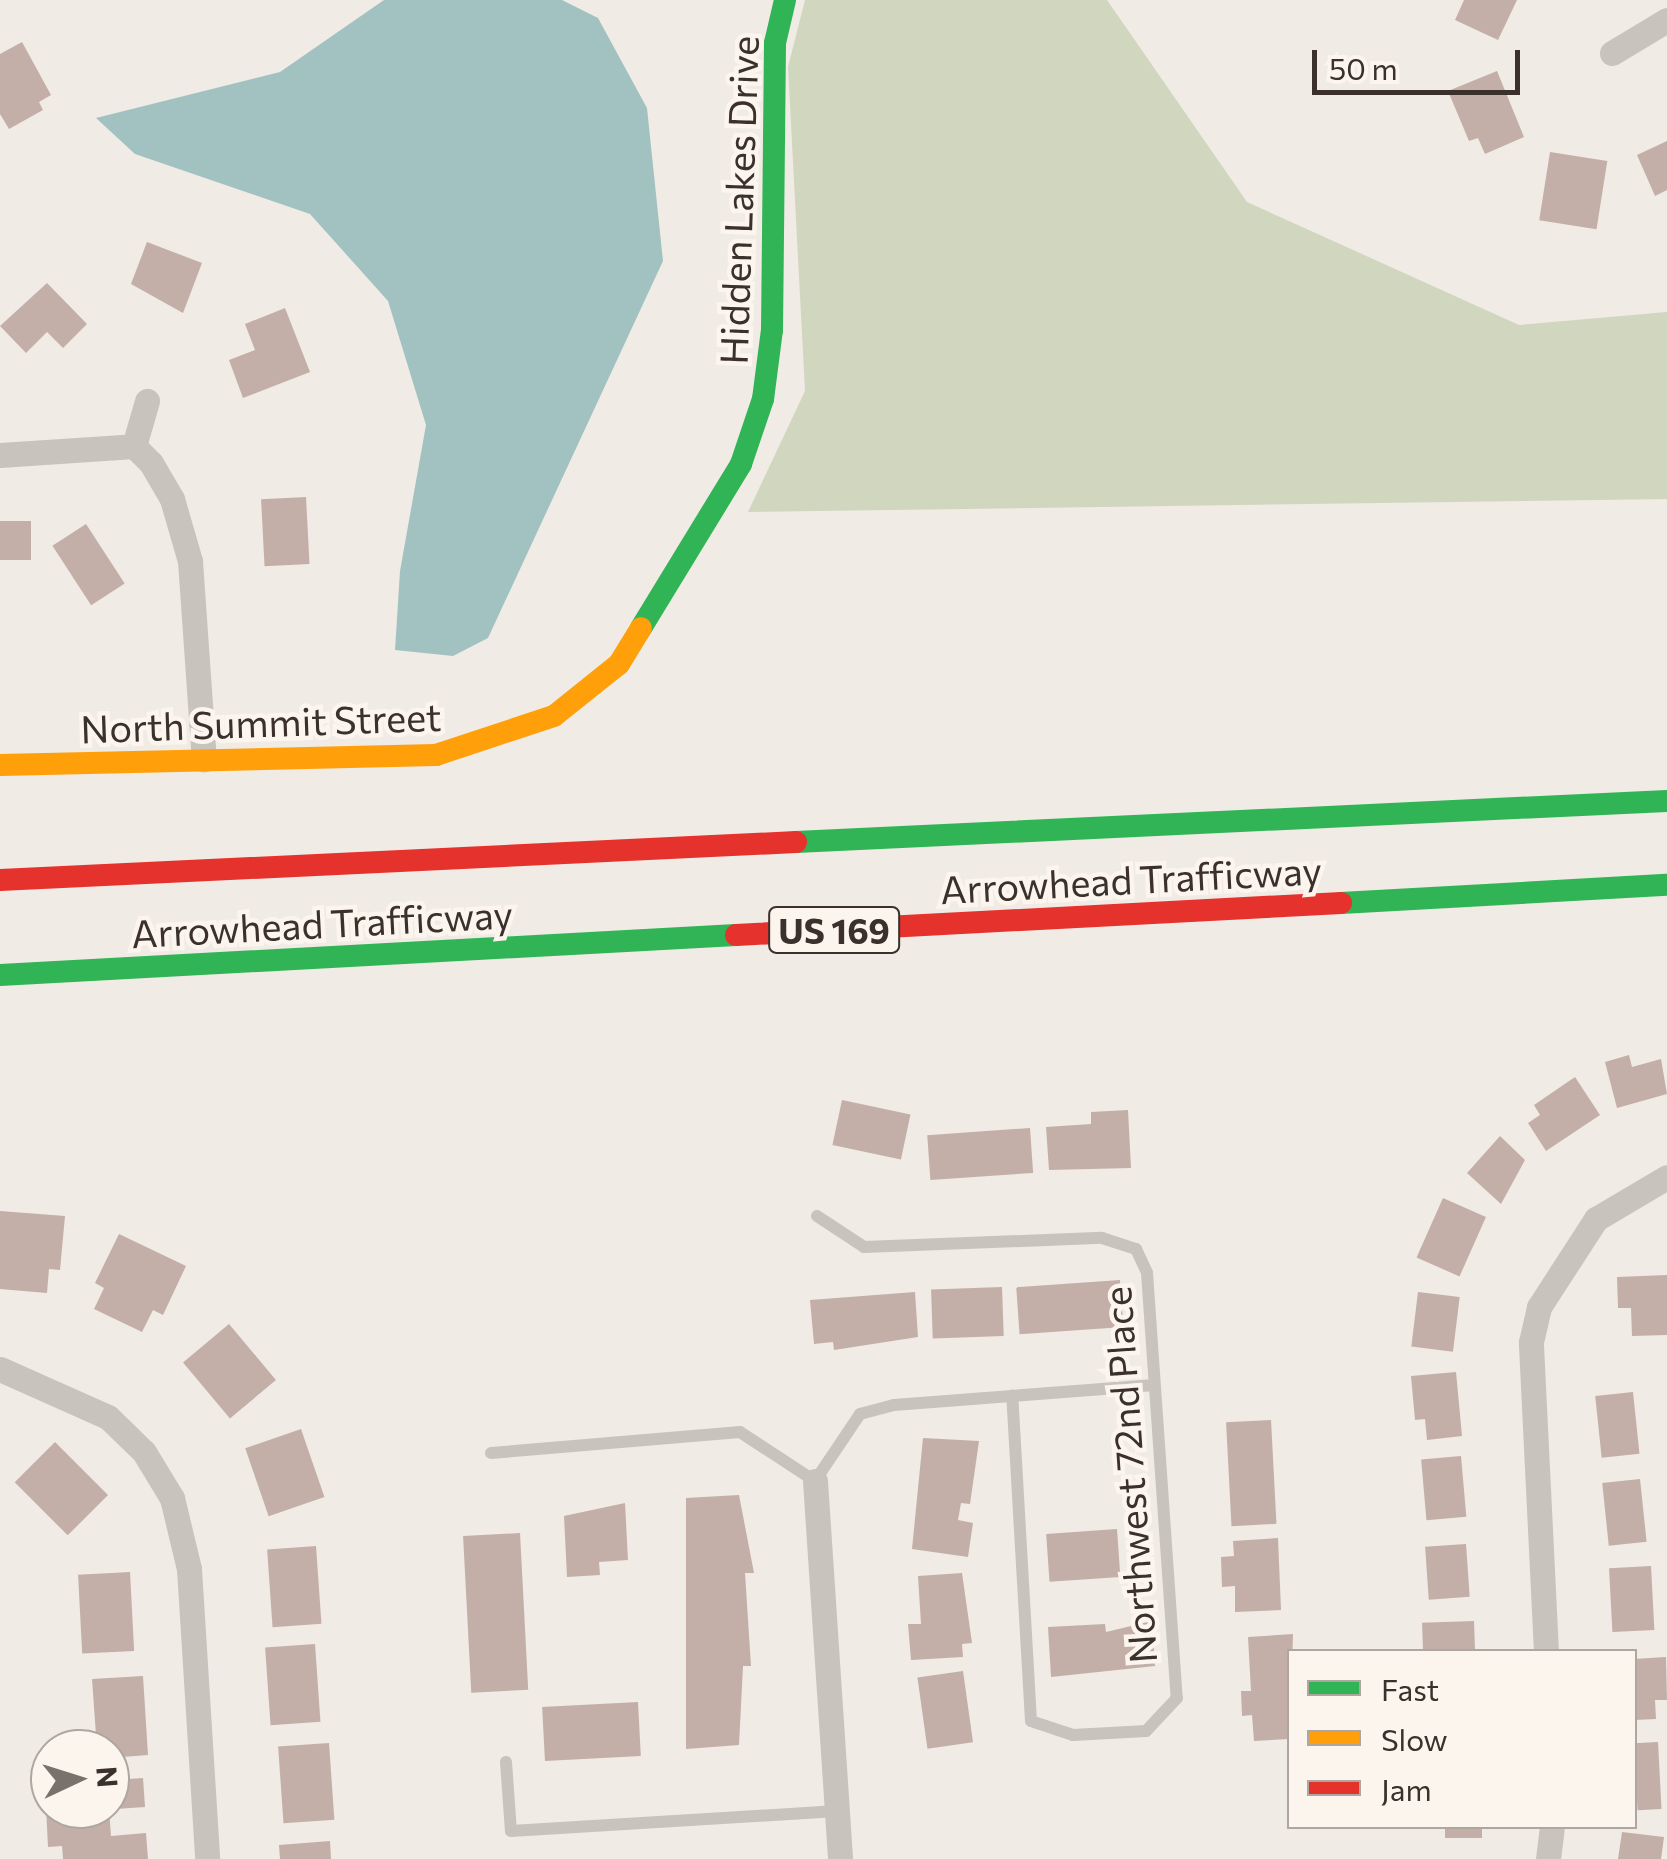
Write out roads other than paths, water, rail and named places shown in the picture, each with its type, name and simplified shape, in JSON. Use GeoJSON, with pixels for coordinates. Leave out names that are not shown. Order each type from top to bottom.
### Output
{"type":"FeatureCollection","features":[{"type":"Feature","properties":{"kind":"main road","name":"Hidden Lakes Drive"},"geometry":{"type":"LineString","coordinates":[[521,732],[588,692],[632,649],[754,432],[772,330],[774,43],[785,0]]}},
{"type":"Feature","properties":{"kind":"main road","name":"North Summit Street"},"geometry":{"type":"LineString","coordinates":[[0,765],[436,754],[521,732]]}},
{"type":"Feature","properties":{"kind":"main road","name":"Arrowhead Trafficway"},"geometry":{"type":"LineString","coordinates":[[0,880],[1667,801]]}},
{"type":"Feature","properties":{"kind":"main road","name":"Arrowhead Trafficway"},"geometry":{"type":"LineString","coordinates":[[0,975],[1667,885]]}},
{"type":"Feature","properties":{"kind":"street"},"geometry":{"type":"LineString","coordinates":[[1612,53],[1667,20]]}},
{"type":"Feature","properties":{"kind":"street"},"geometry":{"type":"LineString","coordinates":[[134,446],[147,401]]}},
{"type":"Feature","properties":{"kind":"street"},"geometry":{"type":"LineString","coordinates":[[0,455],[134,446]]}},
{"type":"Feature","properties":{"kind":"street"},"geometry":{"type":"LineString","coordinates":[[134,446],[172,498],[190,561],[204,760]]}},
{"type":"Feature","properties":{"kind":"street"},"geometry":{"type":"LineString","coordinates":[[1546,1649],[1532,1342],[1553,1275],[1576,1240],[1624,1198],[1667,1177]]}},
{"type":"Feature","properties":{"kind":"street"},"geometry":{"type":"LineString","coordinates":[[0,1369],[108,1416],[144,1452],[172,1498],[189,1570],[208,1859]]}},
{"type":"Feature","properties":{"kind":"street"},"geometry":{"type":"LineString","coordinates":[[815,1480],[840,1859]]}},
{"type":"Feature","properties":{"kind":"street"},"geometry":{"type":"LineString","coordinates":[[1548,1859],[1552,1829]]}},
{"type":"Feature","properties":{"kind":"lane","name":"Northwest 72nd Place"},"geometry":{"type":"LineString","coordinates":[[818,1216],[864,1247],[1102,1238],[1136,1250],[1147,1274],[1151,1385],[1176,1698],[1146,1730],[1073,1735],[1031,1722],[1012,1396]]}},
{"type":"Feature","properties":{"kind":"lane"},"geometry":{"type":"LineString","coordinates":[[491,1453],[740,1432],[815,1480],[860,1414],[1151,1385]]}},
{"type":"Feature","properties":{"kind":"lane"},"geometry":{"type":"LineString","coordinates":[[506,1762],[511,1831],[837,1811]]}},
{"type":"Feature","properties":{"kind":"water"},"geometry":{"type":"Polygon","coordinates":[[[384,0],[562,0],[598,18],[647,108],[663,261],[488,638],[453,656],[395,650],[400,571],[426,425],[388,301],[310,214],[135,154],[96,118],[280,72],[384,0]]]}}]}
